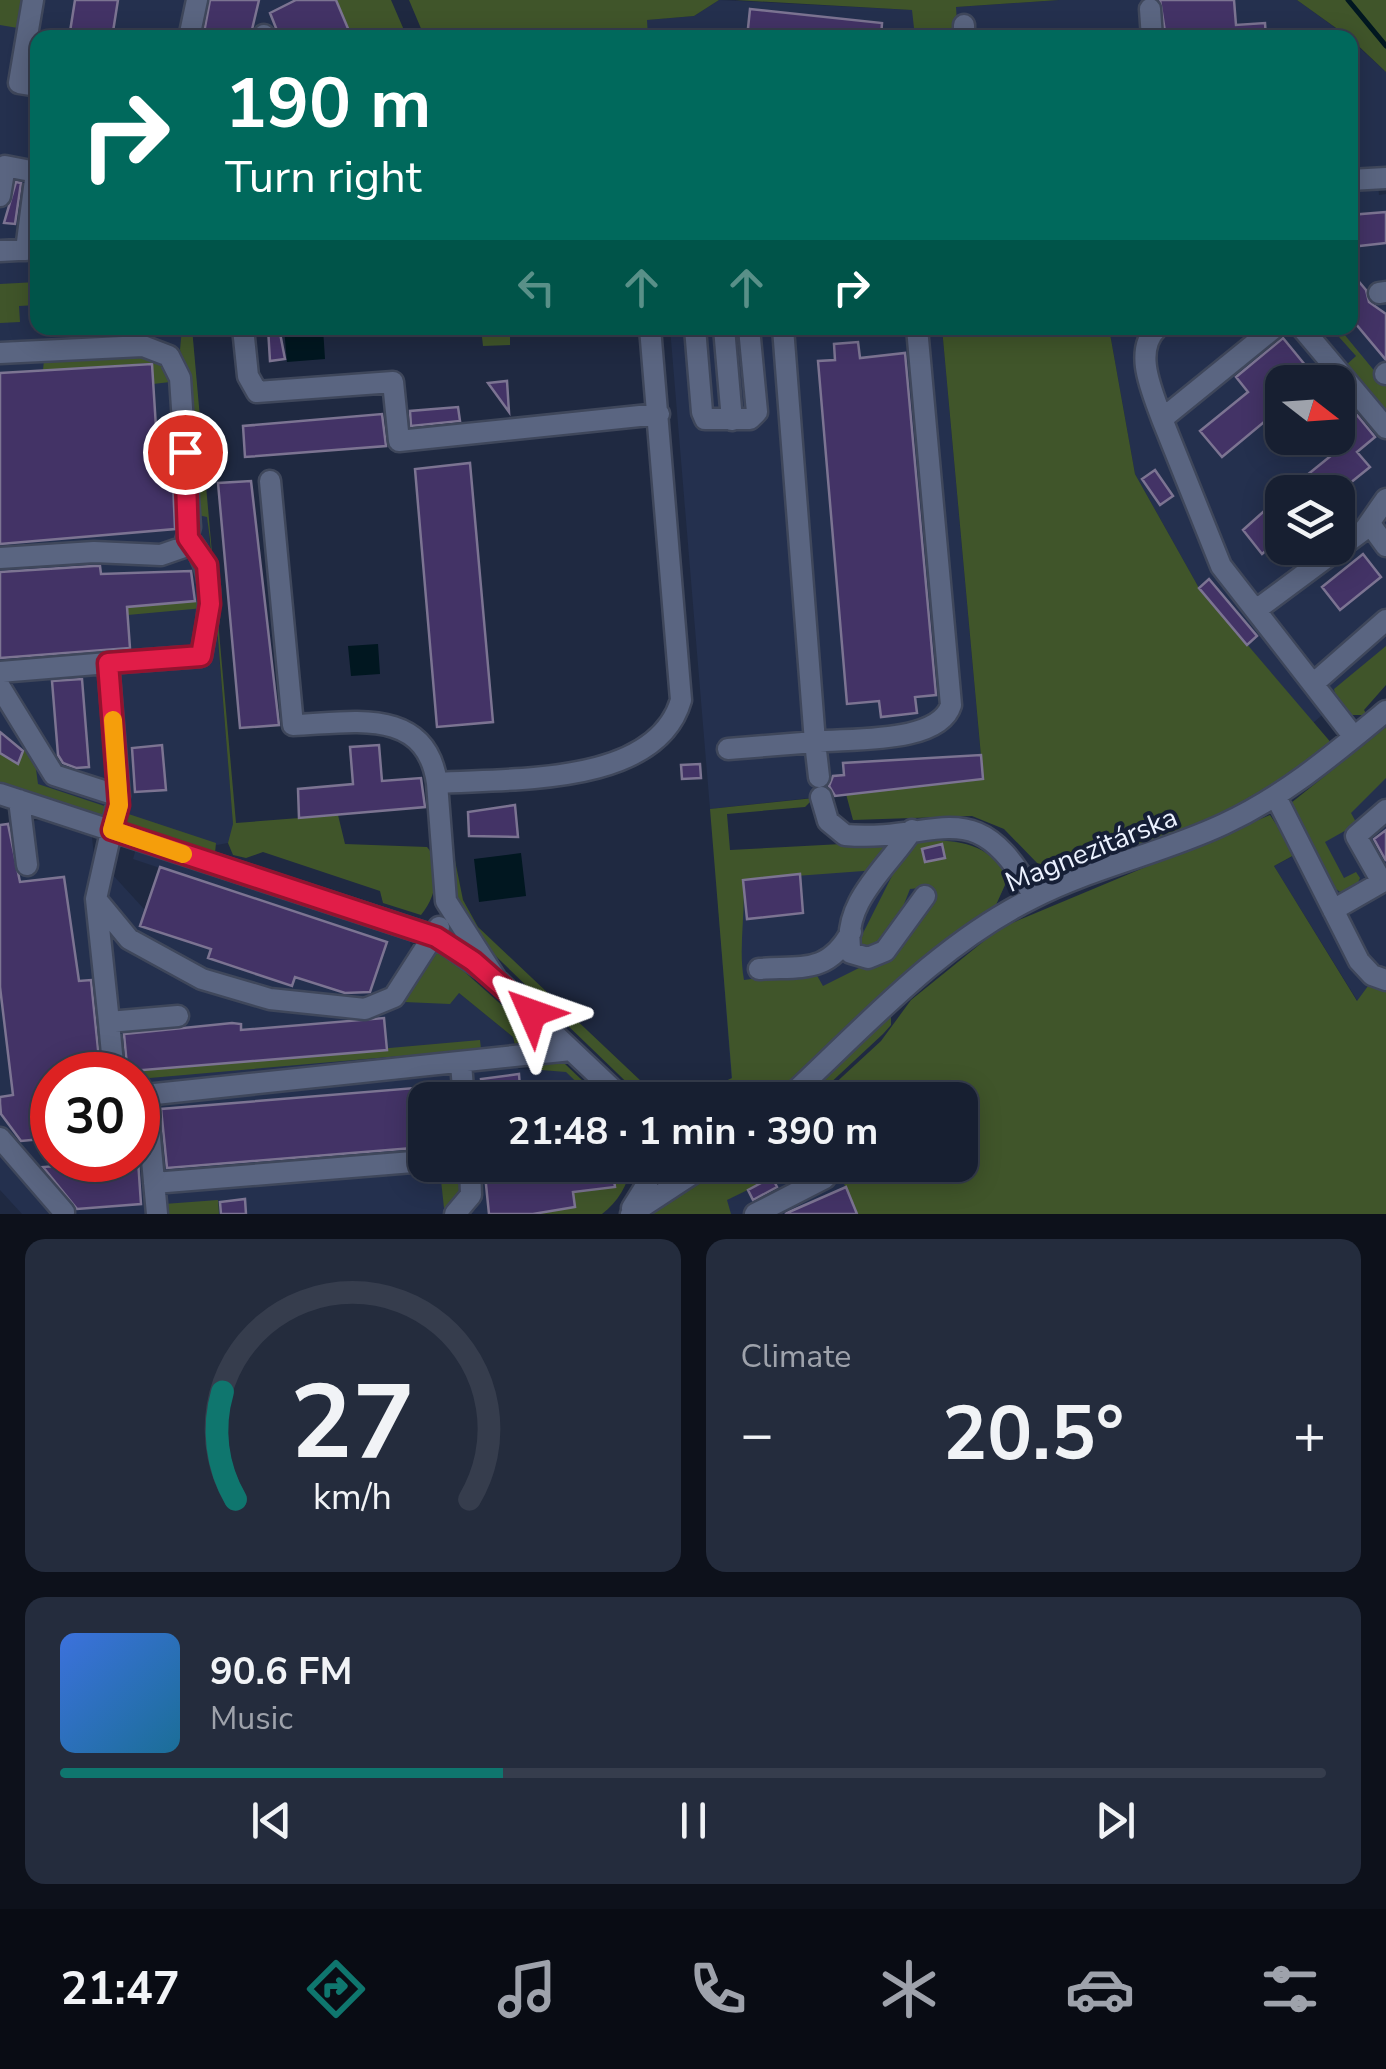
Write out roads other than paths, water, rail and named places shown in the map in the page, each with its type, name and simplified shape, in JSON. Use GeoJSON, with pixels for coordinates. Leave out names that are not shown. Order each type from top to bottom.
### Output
{"type":"FeatureCollection","features":[{"type":"Feature","properties":{"kind":"street"},"geometry":{"type":"LineString","coordinates":[[30,85],[20,83],[33,0]]}},
{"type":"Feature","properties":{"kind":"street"},"geometry":{"type":"LineString","coordinates":[[190,30],[196,0]]}},
{"type":"Feature","properties":{"kind":"street"},"geometry":{"type":"LineString","coordinates":[[1150,8],[1151,30]]}},
{"type":"Feature","properties":{"kind":"street"},"geometry":{"type":"LineString","coordinates":[[0,196],[5,166],[30,169]]}},
{"type":"Feature","properties":{"kind":"street"},"geometry":{"type":"LineString","coordinates":[[1358,180],[1386,178]]}},
{"type":"Feature","properties":{"kind":"street"},"geometry":{"type":"LineString","coordinates":[[0,251],[30,249]]}},
{"type":"Feature","properties":{"kind":"street"},"geometry":{"type":"LineString","coordinates":[[244,335],[248,376],[257,392],[393,382],[400,442],[658,414]]}},
{"type":"Feature","properties":{"kind":"street"},"geometry":{"type":"LineString","coordinates":[[436,784],[620,762],[658,740],[677,712],[681,683],[651,335]]}},
{"type":"Feature","properties":{"kind":"street"},"geometry":{"type":"LineString","coordinates":[[696,335],[705,419],[732,420],[755,417],[758,412],[750,335]]}},
{"type":"Feature","properties":{"kind":"street"},"geometry":{"type":"LineString","coordinates":[[725,335],[732,420]]}},
{"type":"Feature","properties":{"kind":"street"},"geometry":{"type":"LineString","coordinates":[[784,335],[815,742],[829,823],[846,836],[956,828],[989,837],[1014,860],[1034,897]]}},
{"type":"Feature","properties":{"kind":"street"},"geometry":{"type":"LineString","coordinates":[[728,749],[927,732],[948,716],[951,705],[919,335]]}},
{"type":"Feature","properties":{"kind":"street"},"geometry":{"type":"LineString","coordinates":[[1154,335],[1146,347],[1146,366],[1162,419],[1222,566],[1354,738]]}},
{"type":"Feature","properties":{"kind":"street"},"geometry":{"type":"LineString","coordinates":[[1162,419],[1265,335]]}},
{"type":"Feature","properties":{"kind":"street"},"geometry":{"type":"LineString","coordinates":[[1308,335],[1386,428]]}},
{"type":"Feature","properties":{"kind":"street"},"geometry":{"type":"LineString","coordinates":[[0,354],[143,346],[169,356],[180,378],[188,538],[184,547],[161,554],[94,552],[0,558]]}},
{"type":"Feature","properties":{"kind":"street"},"geometry":{"type":"LineString","coordinates":[[96,899],[128,939],[202,979],[270,999],[365,1009],[394,1001],[436,937],[446,902],[434,762],[420,742],[380,722],[293,725],[270,481]]}},
{"type":"Feature","properties":{"kind":"street"},"geometry":{"type":"LineString","coordinates":[[1256,610],[1370,524],[1386,499]]}},
{"type":"Feature","properties":{"kind":"street"},"geometry":{"type":"LineString","coordinates":[[1370,524],[1386,546]]}},
{"type":"Feature","properties":{"kind":"street"},"geometry":{"type":"LineString","coordinates":[[0,672],[201,656],[210,604],[207,565],[188,538]]}},
{"type":"Feature","properties":{"kind":"street"},"geometry":{"type":"LineString","coordinates":[[1312,684],[1386,620]]}},
{"type":"Feature","properties":{"kind":"street"},"geometry":{"type":"LineString","coordinates":[[108,663],[119,796],[96,899],[111,1052]]}},
{"type":"Feature","properties":{"kind":"street"},"geometry":{"type":"LineString","coordinates":[[0,687],[54,775],[119,796]]}},
{"type":"Feature","properties":{"kind":"street","name":"Magnezitárska"},"geometry":{"type":"LineString","coordinates":[[806,1082],[928,969],[1034,897],[1177,844],[1276,797],[1386,711]]}},
{"type":"Feature","properties":{"kind":"street"},"geometry":{"type":"LineString","coordinates":[[10,797],[436,937],[496,979],[605,1082]]}},
{"type":"Feature","properties":{"kind":"street"},"geometry":{"type":"LineString","coordinates":[[10,797],[27,866]]}},
{"type":"Feature","properties":{"kind":"street"},"geometry":{"type":"LineString","coordinates":[[1276,797],[1365,969],[1386,980]]}},
{"type":"Feature","properties":{"kind":"street"},"geometry":{"type":"LineString","coordinates":[[1333,910],[1382,882],[1356,836],[1386,810]]}},
{"type":"Feature","properties":{"kind":"street"},"geometry":{"type":"LineString","coordinates":[[760,969],[824,964],[842,948],[852,930],[862,894],[912,830]]}},
{"type":"Feature","properties":{"kind":"street"},"geometry":{"type":"LineString","coordinates":[[852,930],[852,953],[858,958],[886,951],[926,896]]}},
{"type":"Feature","properties":{"kind":"street"},"geometry":{"type":"LineString","coordinates":[[446,902],[496,979]]}},
{"type":"Feature","properties":{"kind":"street"},"geometry":{"type":"LineString","coordinates":[[108,1022],[178,1016]]}},
{"type":"Feature","properties":{"kind":"street"},"geometry":{"type":"LineString","coordinates":[[157,1214],[147,1106],[156,1094],[571,1050]]}},
{"type":"Feature","properties":{"kind":"street"},"geometry":{"type":"LineString","coordinates":[[461,1064],[462,1082]]}},
{"type":"Feature","properties":{"kind":"street"},"geometry":{"type":"LineString","coordinates":[[0,1138],[64,1212]]}},
{"type":"Feature","properties":{"kind":"street"},"geometry":{"type":"LineString","coordinates":[[154,1183],[408,1163]]}},
{"type":"Feature","properties":{"kind":"street"},"geometry":{"type":"LineString","coordinates":[[455,1214],[471,1194],[471,1182]]}},
{"type":"Feature","properties":{"kind":"street"},"geometry":{"type":"LineString","coordinates":[[629,1214],[647,1182]]}},
{"type":"Feature","properties":{"kind":"street"},"geometry":{"type":"LineString","coordinates":[[629,1214],[679,1182]]}},
{"type":"Feature","properties":{"kind":"street"},"geometry":{"type":"LineString","coordinates":[[755,1214],[817,1182]]}},
{"type":"Feature","properties":{"kind":"waterway"},"geometry":{"type":"LineString","coordinates":[[1348,0],[1386,46]]}}]}
